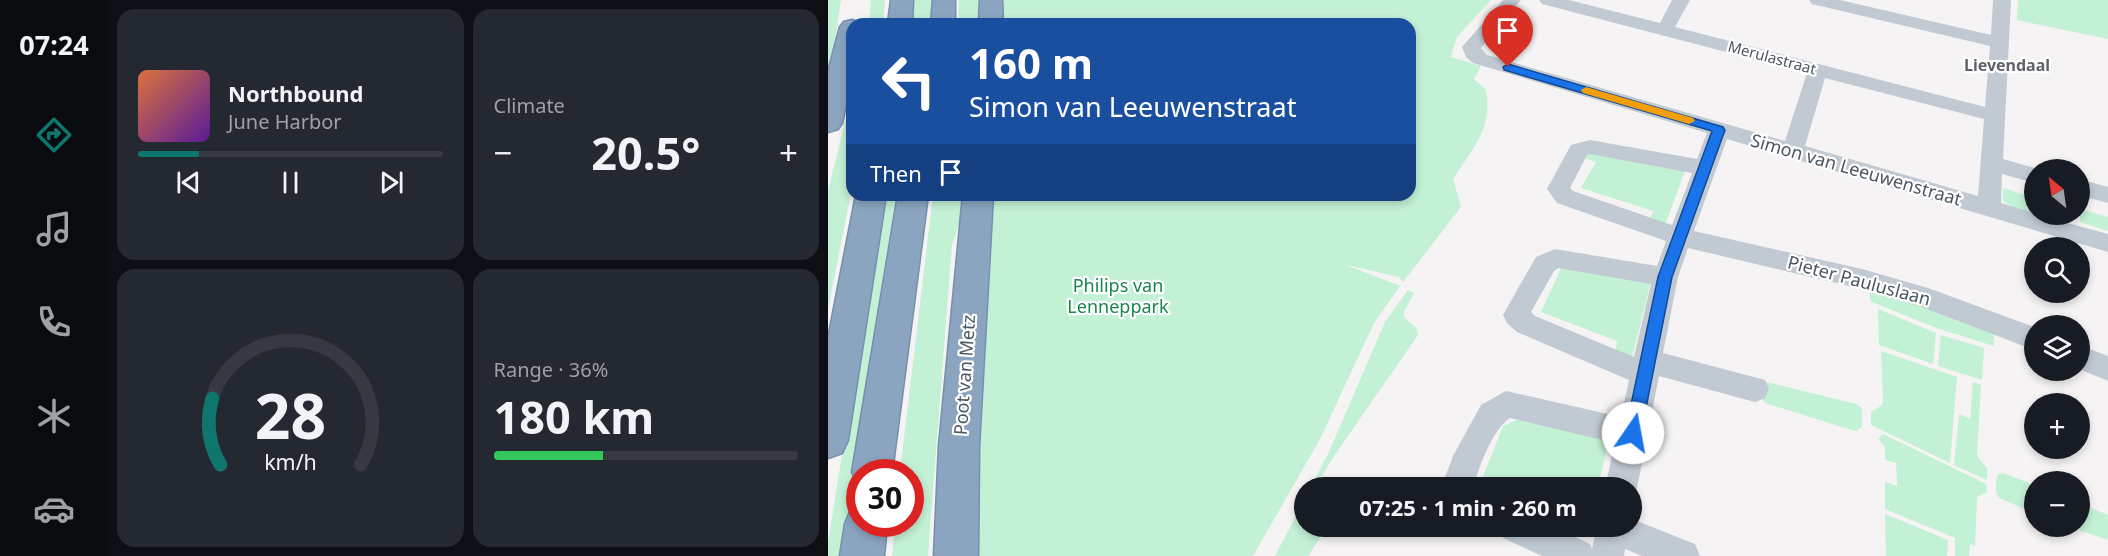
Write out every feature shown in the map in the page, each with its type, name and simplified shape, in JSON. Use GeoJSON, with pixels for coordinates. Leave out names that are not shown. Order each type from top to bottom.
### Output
{"type":"FeatureCollection","features":[{"type":"Feature","properties":{"kind":"highway"},"geometry":{"type":"LineString","coordinates":[[900,18],[902,0]]}},
{"type":"Feature","properties":{"kind":"highway"},"geometry":{"type":"LineString","coordinates":[[943,18],[944,0]]}},
{"type":"Feature","properties":{"kind":"highway"},"geometry":{"type":"LineString","coordinates":[[991,0],[991,18]]}},
{"type":"Feature","properties":{"kind":"highway"},"geometry":{"type":"LineString","coordinates":[[828,123],[846,52]]}},
{"type":"Feature","properties":{"kind":"highway"},"geometry":{"type":"LineString","coordinates":[[828,440],[870,201]]}},
{"type":"Feature","properties":{"kind":"highway"},"geometry":{"type":"LineString","coordinates":[[874,459],[912,201]]}},
{"type":"Feature","properties":{"kind":"highway","name":"Poot van Metz"},"geometry":{"type":"LineString","coordinates":[[956,556],[959,446],[978,201]]}},
{"type":"Feature","properties":{"kind":"highway"},"geometry":{"type":"LineString","coordinates":[[861,556],[864,537]]}},
{"type":"Feature","properties":{"kind":"street","name":"Simon van Leeuwenstraat"},"geometry":{"type":"LineString","coordinates":[[1512,0],[1471,47],[1473,53],[1480,59],[2108,243]]}},
{"type":"Feature","properties":{"kind":"street","name":"Merulastraat"},"geometry":{"type":"LineString","coordinates":[[1548,0],[1996,116]]}},
{"type":"Feature","properties":{"kind":"street"},"geometry":{"type":"LineString","coordinates":[[1665,30],[1681,0]]}},
{"type":"Feature","properties":{"kind":"street"},"geometry":{"type":"LineString","coordinates":[[1818,0],[2000,43]]}},
{"type":"Feature","properties":{"kind":"street"},"geometry":{"type":"LineString","coordinates":[[1989,207],[1994,164],[2002,0]]}},
{"type":"Feature","properties":{"kind":"street"},"geometry":{"type":"LineString","coordinates":[[1792,152],[1818,70]]}},
{"type":"Feature","properties":{"kind":"street"},"geometry":{"type":"LineString","coordinates":[[1623,477],[1665,277],[1719,130]]}},
{"type":"Feature","properties":{"kind":"street","name":"Pieter Pauluslaan"},"geometry":{"type":"LineString","coordinates":[[1705,168],[1590,147],[1579,150],[1558,189],[1565,197],[1680,237],[1862,279],[1928,298],[2024,335]]}},
{"type":"Feature","properties":{"kind":"street"},"geometry":{"type":"LineString","coordinates":[[1994,164],[2024,172]]}},
{"type":"Feature","properties":{"kind":"street"},"geometry":{"type":"LineString","coordinates":[[2090,190],[2108,195]]}},
{"type":"Feature","properties":{"kind":"street"},"geometry":{"type":"LineString","coordinates":[[1665,277],[1556,258],[1545,264],[1516,315],[1526,324],[1646,368],[1755,388]]}},
{"type":"Feature","properties":{"kind":"street"},"geometry":{"type":"LineString","coordinates":[[2090,362],[2108,369]]}},
{"type":"Feature","properties":{"kind":"street"},"geometry":{"type":"LineString","coordinates":[[1460,477],[1491,414],[1506,404],[1633,433]]}},
{"type":"Feature","properties":{"kind":"street"},"geometry":{"type":"LineString","coordinates":[[1538,537],[1578,556]]}},
{"type":"Feature","properties":{"kind":"street"},"geometry":{"type":"LineString","coordinates":[[1611,537],[1683,556]]}},
{"type":"Feature","properties":{"kind":"green space"},"geometry":{"type":"Polygon","coordinates":[[[828,0],[841,0],[836,34],[837,54],[828,86],[828,0]]]}},
{"type":"Feature","properties":{"kind":"green space"},"geometry":{"type":"Polygon","coordinates":[[[871,0],[885,0],[884,18],[870,18],[871,0]]]}},
{"type":"Feature","properties":{"kind":"green space"},"geometry":{"type":"Polygon","coordinates":[[[912,0],[935,0],[934,18],[910,18],[912,0]]]}},
{"type":"Feature","properties":{"kind":"green space"},"geometry":{"type":"Polygon","coordinates":[[[959,0],[982,0],[982,18],[958,18],[959,0]]]}},
{"type":"Feature","properties":{"kind":"green space","name":"Philips van Lenneppark"},"geometry":{"type":"Polygon","coordinates":[[[1004,0],[1491,0],[1457,37],[1451,57],[1481,66],[1474,79],[1486,90],[1487,116],[1480,137],[1453,179],[1461,207],[1403,282],[1399,277],[1346,265],[1400,286],[1374,323],[1320,439],[1298,477],[1294,477],[1294,484],[1253,556],[978,556],[977,439],[987,201],[1416,201],[1416,18],[1000,18],[1004,0]]]}},
{"type":"Feature","properties":{"kind":"green space"},"geometry":{"type":"Polygon","coordinates":[[[2018,0],[2108,0],[2108,39],[2017,20],[2018,0]]]}},
{"type":"Feature","properties":{"kind":"green space"},"geometry":{"type":"Polygon","coordinates":[[[846,118],[846,201],[849,201],[828,309],[828,191],[846,118]]]}},
{"type":"Feature","properties":{"kind":"green space"},"geometry":{"type":"Polygon","coordinates":[[[1597,152],[1685,171],[1665,225],[1650,220],[1653,211],[1581,188],[1596,162],[1583,158],[1586,153],[1597,152]]]}},
{"type":"Feature","properties":{"kind":"green space"},"geometry":{"type":"Polygon","coordinates":[[[2003,188],[2024,195],[2024,212],[2010,206],[2003,201],[2003,188]]]}},
{"type":"Feature","properties":{"kind":"green space"},"geometry":{"type":"Polygon","coordinates":[[[882,201],[900,201],[884,286],[860,459],[846,459],[846,537],[849,537],[846,556],[828,556],[828,543],[882,201]]]}},
{"type":"Feature","properties":{"kind":"green space"},"geometry":{"type":"Polygon","coordinates":[[[932,201],[965,201],[952,245],[928,556],[892,556],[894,537],[924,537],[924,459],[902,459],[932,201]]]}},
{"type":"Feature","properties":{"kind":"green space"},"geometry":{"type":"Polygon","coordinates":[[[2090,212],[2108,217],[2108,231],[2089,225],[2090,212]]]}},
{"type":"Feature","properties":{"kind":"green space"},"geometry":{"type":"Polygon","coordinates":[[[1563,264],[1651,281],[1632,358],[1615,355],[1617,341],[1541,312],[1563,264]]]}},
{"type":"Feature","properties":{"kind":"green space"},"geometry":{"type":"Polygon","coordinates":[[[1870,289],[1994,330],[1994,346],[1939,329],[1872,302],[1870,289]]]}},
{"type":"Feature","properties":{"kind":"green space"},"geometry":{"type":"Polygon","coordinates":[[[1408,290],[1414,293],[1404,312],[1404,317],[1416,328],[1418,335],[1321,477],[1316,477],[1329,452],[1385,322],[1408,290]]]}},
{"type":"Feature","properties":{"kind":"green space"},"geometry":{"type":"Polygon","coordinates":[[[1878,309],[1936,333],[1933,364],[1879,345],[1878,309]]]}},
{"type":"Feature","properties":{"kind":"green space"},"geometry":{"type":"Polygon","coordinates":[[[1941,335],[1984,348],[1982,380],[1938,366],[1941,335]]]}},
{"type":"Feature","properties":{"kind":"green space"},"geometry":{"type":"Polygon","coordinates":[[[1881,351],[1957,377],[1950,463],[1871,425],[1871,412],[1883,402],[1881,351]]]}},
{"type":"Feature","properties":{"kind":"green space"},"geometry":{"type":"Polygon","coordinates":[[[1767,382],[1856,404],[1862,408],[1862,427],[1855,431],[1765,403],[1762,399],[1763,384],[1767,382]]]}},
{"type":"Feature","properties":{"kind":"green space"},"geometry":{"type":"Polygon","coordinates":[[[1973,382],[1981,385],[1977,456],[1987,468],[1987,480],[1954,465],[1959,414],[1970,419],[1973,382]]]}},
{"type":"Feature","properties":{"kind":"green space"},"geometry":{"type":"Polygon","coordinates":[[[1526,416],[1609,439],[1600,477],[1483,477],[1503,426],[1526,416]]]}},
{"type":"Feature","properties":{"kind":"green space"},"geometry":{"type":"Polygon","coordinates":[[[1883,434],[1986,484],[1987,492],[1977,497],[1975,546],[1970,544],[1969,556],[1955,556],[1955,538],[1885,509],[1885,482],[1897,486],[1896,463],[1885,460],[1885,447],[1878,439],[1883,434]]]}},
{"type":"Feature","properties":{"kind":"green space"},"geometry":{"type":"Polygon","coordinates":[[[2003,473],[2024,481],[2024,509],[1999,498],[1996,489],[1998,474],[2003,473]]]}},
{"type":"Feature","properties":{"kind":"green space"},"geometry":{"type":"Polygon","coordinates":[[[2090,508],[2108,515],[2108,540],[2090,534],[2090,508]]]}},
{"type":"Feature","properties":{"kind":"green space"},"geometry":{"type":"Polygon","coordinates":[[[1885,514],[1948,540],[1947,556],[1886,556],[1885,514]]]}},
{"type":"Feature","properties":{"kind":"green space"},"geometry":{"type":"Polygon","coordinates":[[[1294,520],[1294,537],[1320,537],[1308,556],[1275,556],[1294,520]]]}},
{"type":"Feature","properties":{"kind":"slow traffic"},"geometry":{"type":"LineString","coordinates":[[1586,90],[1689,121]]}},
{"type":"Feature","properties":{"kind":"district","name":"Lievendaal"},"geometry":{"type":"Point","coordinates":[2007,65]}},
{"type":"Feature","properties":{"kind":"route"},"geometry":{"type":"LineString","coordinates":[[1508,67],[1719,130],[1665,277],[1633,433]]}}]}
